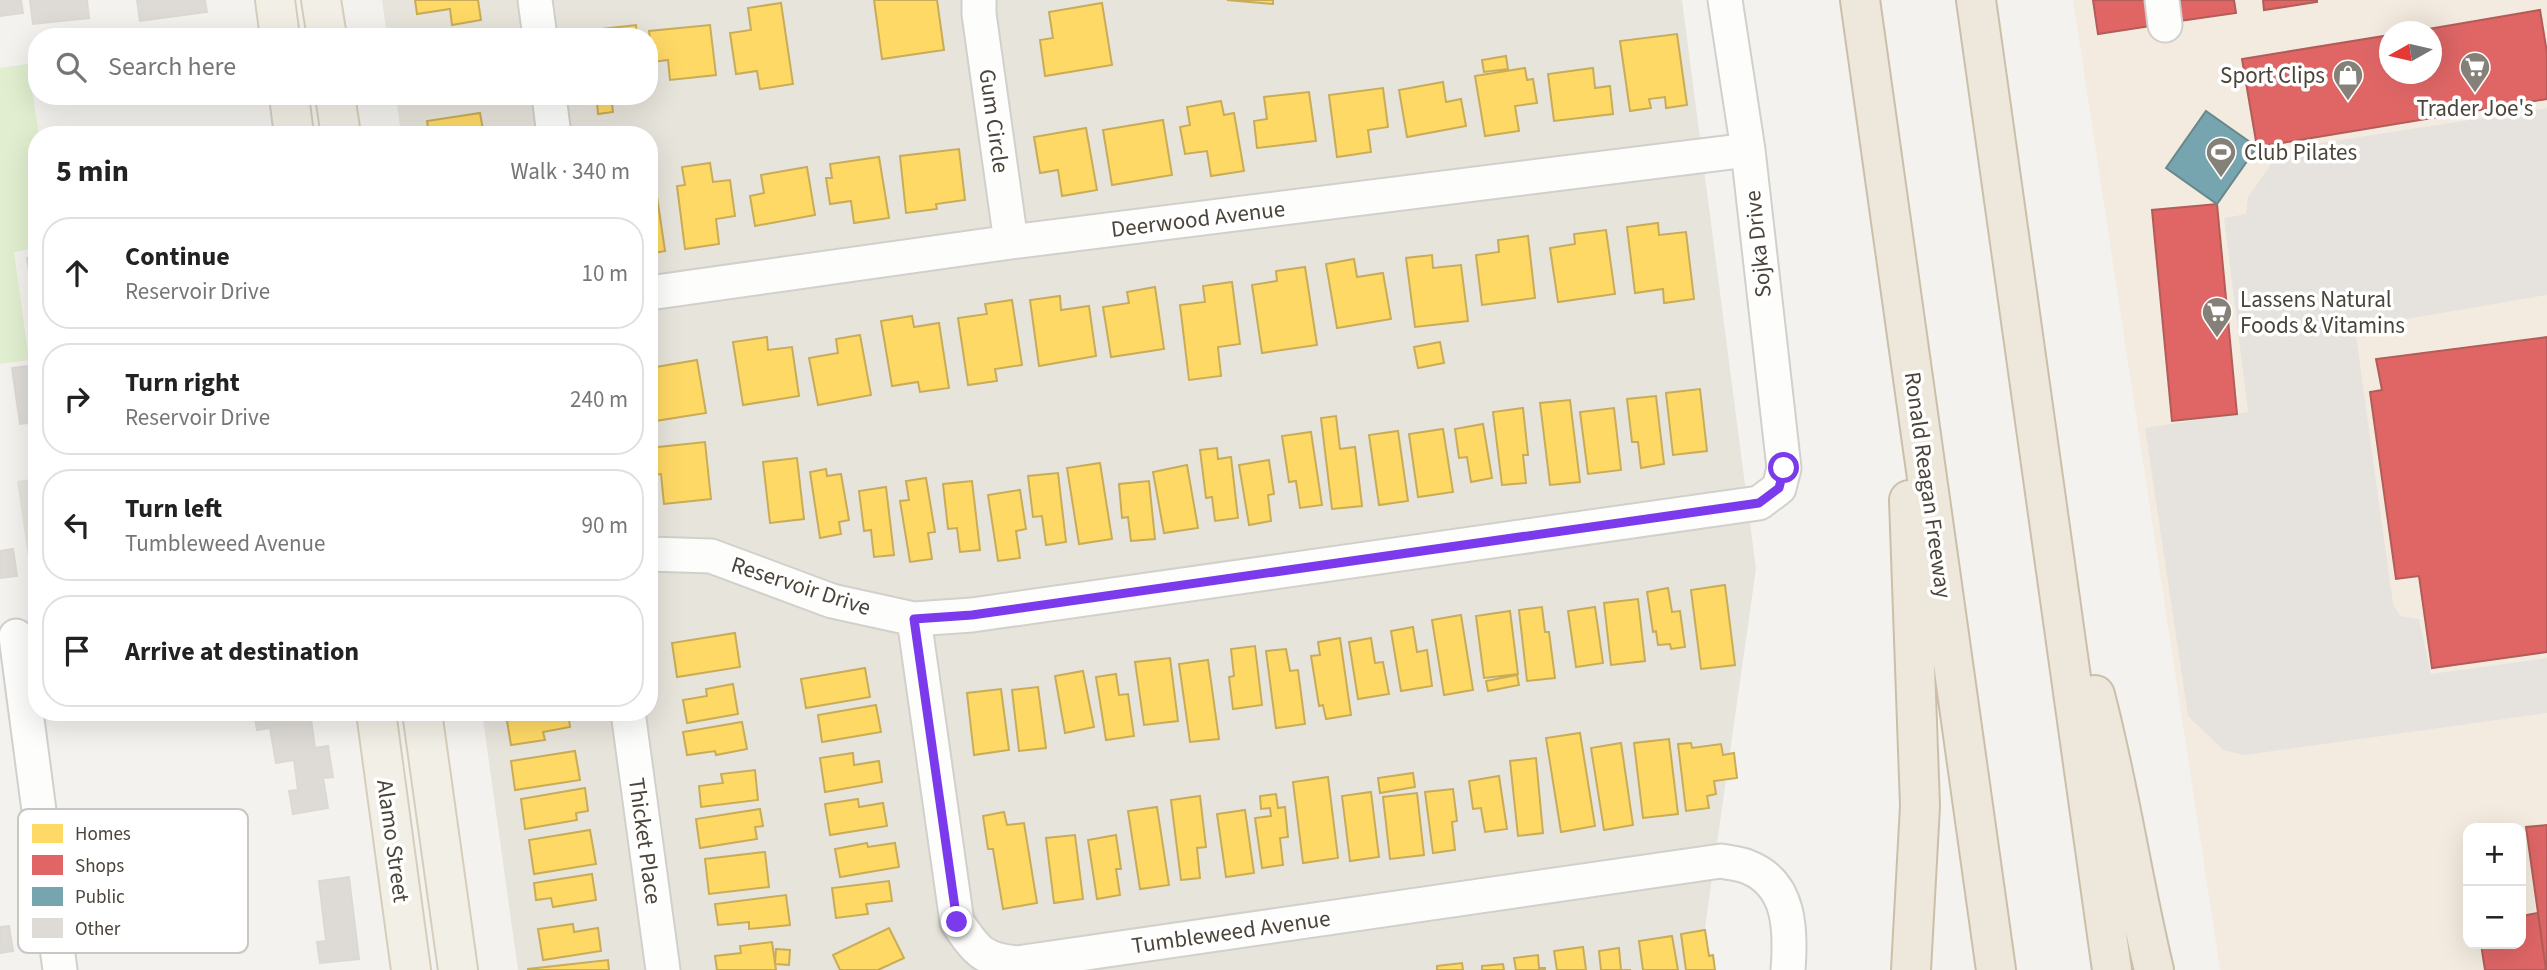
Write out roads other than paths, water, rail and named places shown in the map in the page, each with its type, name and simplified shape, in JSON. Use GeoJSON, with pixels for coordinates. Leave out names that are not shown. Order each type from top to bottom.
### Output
{"type":"FeatureCollection","features":[{"type":"Feature","properties":{"kind":"highway","name":"Ronald Reagan Freeway"},"geometry":{"type":"LineString","coordinates":[[1860,0],[1996,970]]}},
{"type":"Feature","properties":{"kind":"highway"},"geometry":{"type":"LineString","coordinates":[[1976,0],[2112,970]]}},
{"type":"Feature","properties":{"kind":"highway"},"geometry":{"type":"LineString","coordinates":[[1908,340],[1910,569],[1920,806],[1911,970]]}},
{"type":"Feature","properties":{"kind":"highway"},"geometry":{"type":"LineString","coordinates":[[2050,530],[2111,756],[2137,900],[2154,970]]}},
{"type":"Feature","properties":{"kind":"main road"},"geometry":{"type":"LineString","coordinates":[[275,0],[279,28]]}},
{"type":"Feature","properties":{"kind":"main road"},"geometry":{"type":"LineString","coordinates":[[321,0],[326,28]]}},
{"type":"Feature","properties":{"kind":"main road"},"geometry":{"type":"LineString","coordinates":[[290,105],[293,126]]}},
{"type":"Feature","properties":{"kind":"main road"},"geometry":{"type":"LineString","coordinates":[[336,105],[340,126]]}},
{"type":"Feature","properties":{"kind":"main road","name":"Alamo Street"},"geometry":{"type":"LineString","coordinates":[[377,721],[411,970]]}},
{"type":"Feature","properties":{"kind":"main road","name":"Alamo Street"},"geometry":{"type":"LineString","coordinates":[[423,721],[458,970]]}},
{"type":"Feature","properties":{"kind":"street"},"geometry":{"type":"LineString","coordinates":[[535,0],[539,28]]}},
{"type":"Feature","properties":{"kind":"street","name":"Gum Circle"},"geometry":{"type":"LineString","coordinates":[[979,0],[1011,242]]}},
{"type":"Feature","properties":{"kind":"street","name":"Sojka Drive"},"geometry":{"type":"LineString","coordinates":[[1725,0],[1748,150],[1784,468],[1779,488]]}},
{"type":"Feature","properties":{"kind":"street"},"geometry":{"type":"LineString","coordinates":[[550,105],[553,126]]}},
{"type":"Feature","properties":{"kind":"street","name":"Deerwood Avenue"},"geometry":{"type":"LineString","coordinates":[[658,291],[1011,242],[1748,150]]}},
{"type":"Feature","properties":{"kind":"street","name":"Reservoir Drive"},"geometry":{"type":"LineString","coordinates":[[658,554],[711,556],[832,601],[914,619],[972,615],[1759,503],[1779,488]]}},
{"type":"Feature","properties":{"kind":"street","name":"Tumbleweed Avenue"},"geometry":{"type":"LineString","coordinates":[[914,619],[957,922],[975,948],[995,961],[1017,963],[1721,861],[1747,866],[1763,875],[1776,888],[1785,903],[1791,938],[1788,970]]}},
{"type":"Feature","properties":{"kind":"street"},"geometry":{"type":"LineString","coordinates":[[18,635],[28,715]]}},
{"type":"Feature","properties":{"kind":"street"},"geometry":{"type":"LineString","coordinates":[[29,721],[40,809]]}},
{"type":"Feature","properties":{"kind":"street","name":"Thicket Place"},"geometry":{"type":"LineString","coordinates":[[629,721],[663,970]]}},
{"type":"Feature","properties":{"kind":"place","name":"Trader Joe's"},"geometry":{"type":"Point","coordinates":[2475,94]}},
{"type":"Feature","properties":{"kind":"place","name":"Sport Clips"},"geometry":{"type":"Point","coordinates":[2348,102]}},
{"type":"Feature","properties":{"kind":"place","name":"Club Pilates"},"geometry":{"type":"Point","coordinates":[2221,179]}},
{"type":"Feature","properties":{"kind":"place","name":"Lassens Natural Foods & Vitamins"},"geometry":{"type":"Point","coordinates":[2217,339]}}]}
